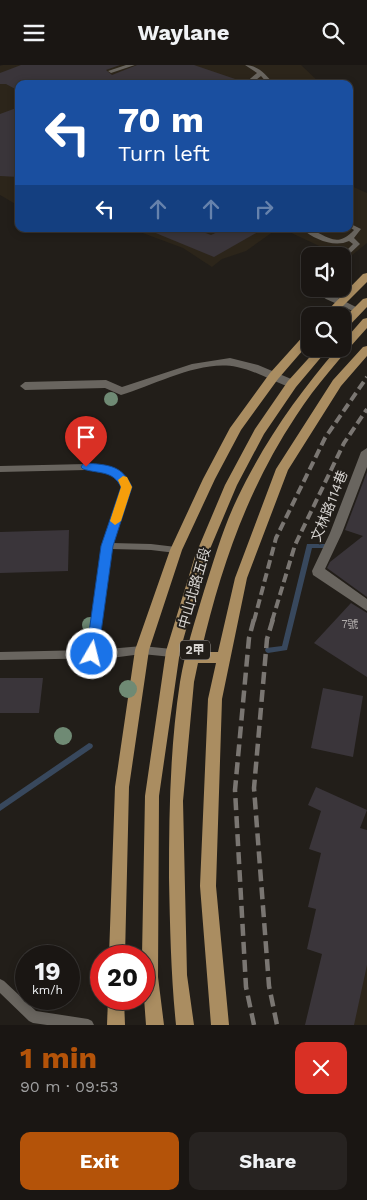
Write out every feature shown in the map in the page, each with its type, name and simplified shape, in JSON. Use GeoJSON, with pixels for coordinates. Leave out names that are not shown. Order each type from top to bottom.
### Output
{"type":"FeatureCollection","features":[{"type":"Feature","properties":{"kind":"main road"},"geometry":{"type":"LineString","coordinates":[[336,307],[367,276]]}},
{"type":"Feature","properties":{"kind":"main road"},"geometry":{"type":"LineString","coordinates":[[351,317],[367,301]]}},
{"type":"Feature","properties":{"kind":"main road","name":"中山北路五段"},"geometry":{"type":"LineString","coordinates":[[185,1025],[179,975],[176,801],[187,682],[204,612],[225,545],[243,499],[271,447],[292,413],[317,379],[367,321]]}},
{"type":"Feature","properties":{"kind":"main road","name":"中山北路五段"},"geometry":{"type":"LineString","coordinates":[[117,945],[122,787],[142,650],[176,550],[236,427],[274,376],[301,345]]}},
{"type":"Feature","properties":{"kind":"main road"},"geometry":{"type":"LineString","coordinates":[[220,1025],[208,886],[215,699],[241,578],[282,469],[338,383],[367,349]]}},
{"type":"Feature","properties":{"kind":"main road","name":"中山北路五段"},"geometry":{"type":"LineString","coordinates":[[155,1025],[150,977],[152,796],[172,653],[201,556],[231,485],[258,432],[292,384],[316,357]]}},
{"type":"Feature","properties":{"kind":"main road"},"geometry":{"type":"LineString","coordinates":[[193,657],[224,659]]}},
{"type":"Feature","properties":{"kind":"main road"},"geometry":{"type":"LineString","coordinates":[[112,1024],[114,1010]]}},
{"type":"Feature","properties":{"kind":"street"},"geometry":{"type":"LineString","coordinates":[[25,386],[106,384],[121,391],[210,364],[228,362],[250,366],[292,384]]}},
{"type":"Feature","properties":{"kind":"street","name":"文林路114巷"},"geometry":{"type":"LineString","coordinates":[[367,452],[336,533],[318,571],[367,606]]}},
{"type":"Feature","properties":{"kind":"lane"},"geometry":{"type":"LineString","coordinates":[[112,71],[132,65]]}},
{"type":"Feature","properties":{"kind":"lane"},"geometry":{"type":"LineString","coordinates":[[248,65],[268,80]]}},
{"type":"Feature","properties":{"kind":"lane"},"geometry":{"type":"LineString","coordinates":[[252,80],[261,73]]}},
{"type":"Feature","properties":{"kind":"lane"},"geometry":{"type":"LineString","coordinates":[[312,232],[335,242],[342,242],[350,238],[358,229],[353,227]]}},
{"type":"Feature","properties":{"kind":"lane"},"geometry":{"type":"LineString","coordinates":[[350,238],[357,244],[351,250]]}},
{"type":"Feature","properties":{"kind":"lane"},"geometry":{"type":"LineString","coordinates":[[329,297],[358,310]]}},
{"type":"Feature","properties":{"kind":"lane"},"geometry":{"type":"LineString","coordinates":[[0,469],[86,467],[108,469],[122,477],[127,487],[107,546],[92,654]]}},
{"type":"Feature","properties":{"kind":"lane"},"geometry":{"type":"LineString","coordinates":[[107,546],[151,547],[176,550]]}},
{"type":"Feature","properties":{"kind":"lane"},"geometry":{"type":"LineString","coordinates":[[0,657],[111,654],[142,650],[172,653]]}},
{"type":"Feature","properties":{"kind":"lane"},"geometry":{"type":"LineString","coordinates":[[0,985],[33,1017],[88,1025]]}},
{"type":"Feature","properties":{"kind":"shaded area"},"geometry":{"type":"Polygon","coordinates":[[[301,65],[317,80],[15,80],[15,204],[0,195],[0,66],[301,65]]]}},
{"type":"Feature","properties":{"kind":"shaded area"},"geometry":{"type":"Polygon","coordinates":[[[353,187],[367,193],[367,243],[351,256],[351,247],[321,247],[289,232],[353,232],[353,187]]]}},
{"type":"Feature","properties":{"kind":"shaded area"},"geometry":{"type":"Polygon","coordinates":[[[140,232],[273,232],[246,251],[222,259],[212,267],[183,248],[140,232]]]}},
{"type":"Feature","properties":{"kind":"shaded area"},"geometry":{"type":"Polygon","coordinates":[[[367,921],[367,1025],[335,1025],[367,921]]]}},
{"type":"Feature","properties":{"kind":"building"},"geometry":{"type":"Polygon","coordinates":[[[21,65],[120,65],[106,70],[112,75],[137,65],[194,65],[238,80],[15,80],[15,89],[6,84],[0,84],[0,73],[21,65]]]}},
{"type":"Feature","properties":{"kind":"building"},"geometry":{"type":"Polygon","coordinates":[[[15,108],[15,177],[0,176],[0,114],[15,108]]]}},
{"type":"Feature","properties":{"kind":"building"},"geometry":{"type":"Polygon","coordinates":[[[153,232],[203,232],[211,235],[218,232],[258,232],[214,257],[153,232]]]}},
{"type":"Feature","properties":{"kind":"building"},"geometry":{"type":"Polygon","coordinates":[[[367,472],[367,597],[327,568],[330,562],[363,536],[345,530],[367,472]]]}},
{"type":"Feature","properties":{"kind":"building"},"geometry":{"type":"Polygon","coordinates":[[[69,530],[68,571],[0,573],[0,532],[69,530]]]}},
{"type":"Feature","properties":{"kind":"building"},"geometry":{"type":"Polygon","coordinates":[[[351,603],[367,613],[367,677],[314,643],[351,603]]]}},
{"type":"Feature","properties":{"kind":"building"},"geometry":{"type":"Polygon","coordinates":[[[0,678],[43,678],[39,713],[0,713],[0,678]]]}},
{"type":"Feature","properties":{"kind":"building"},"geometry":{"type":"Polygon","coordinates":[[[323,688],[363,696],[353,757],[311,748],[323,688]]]}},
{"type":"Feature","properties":{"kind":"building"},"geometry":{"type":"Polygon","coordinates":[[[316,787],[367,810],[360,828],[367,830],[367,965],[354,1025],[305,1025],[322,954],[307,949],[316,909],[308,907],[321,853],[309,849],[321,811],[308,805],[316,787]]]}},
{"type":"Feature","properties":{"kind":"waterway"},"geometry":{"type":"LineString","coordinates":[[268,650],[285,648],[309,546],[325,546]]}},
{"type":"Feature","properties":{"kind":"waterway"},"geometry":{"type":"LineString","coordinates":[[0,808],[89,746]]}},
{"type":"Feature","properties":{"kind":"railway"},"geometry":{"type":"LineString","coordinates":[[254,621],[276,538],[325,438],[367,377]]}},
{"type":"Feature","properties":{"kind":"railway"},"geometry":{"type":"LineString","coordinates":[[272,621],[295,545],[344,443],[367,409]]}},
{"type":"Feature","properties":{"kind":"railway"},"geometry":{"type":"LineString","coordinates":[[254,619],[249,638],[235,790],[246,987],[254,1025]]}},
{"type":"Feature","properties":{"kind":"railway"},"geometry":{"type":"LineString","coordinates":[[273,619],[267,639],[254,788],[269,986],[277,1025]]}},
{"type":"Feature","properties":{"kind":"slow traffic"},"geometry":{"type":"LineString","coordinates":[[115,521],[127,487],[123,480]]}},
{"type":"Feature","properties":{"kind":"route"},"geometry":{"type":"LineString","coordinates":[[86,467],[108,469],[122,477],[127,487],[107,546],[92,654]]}}]}
